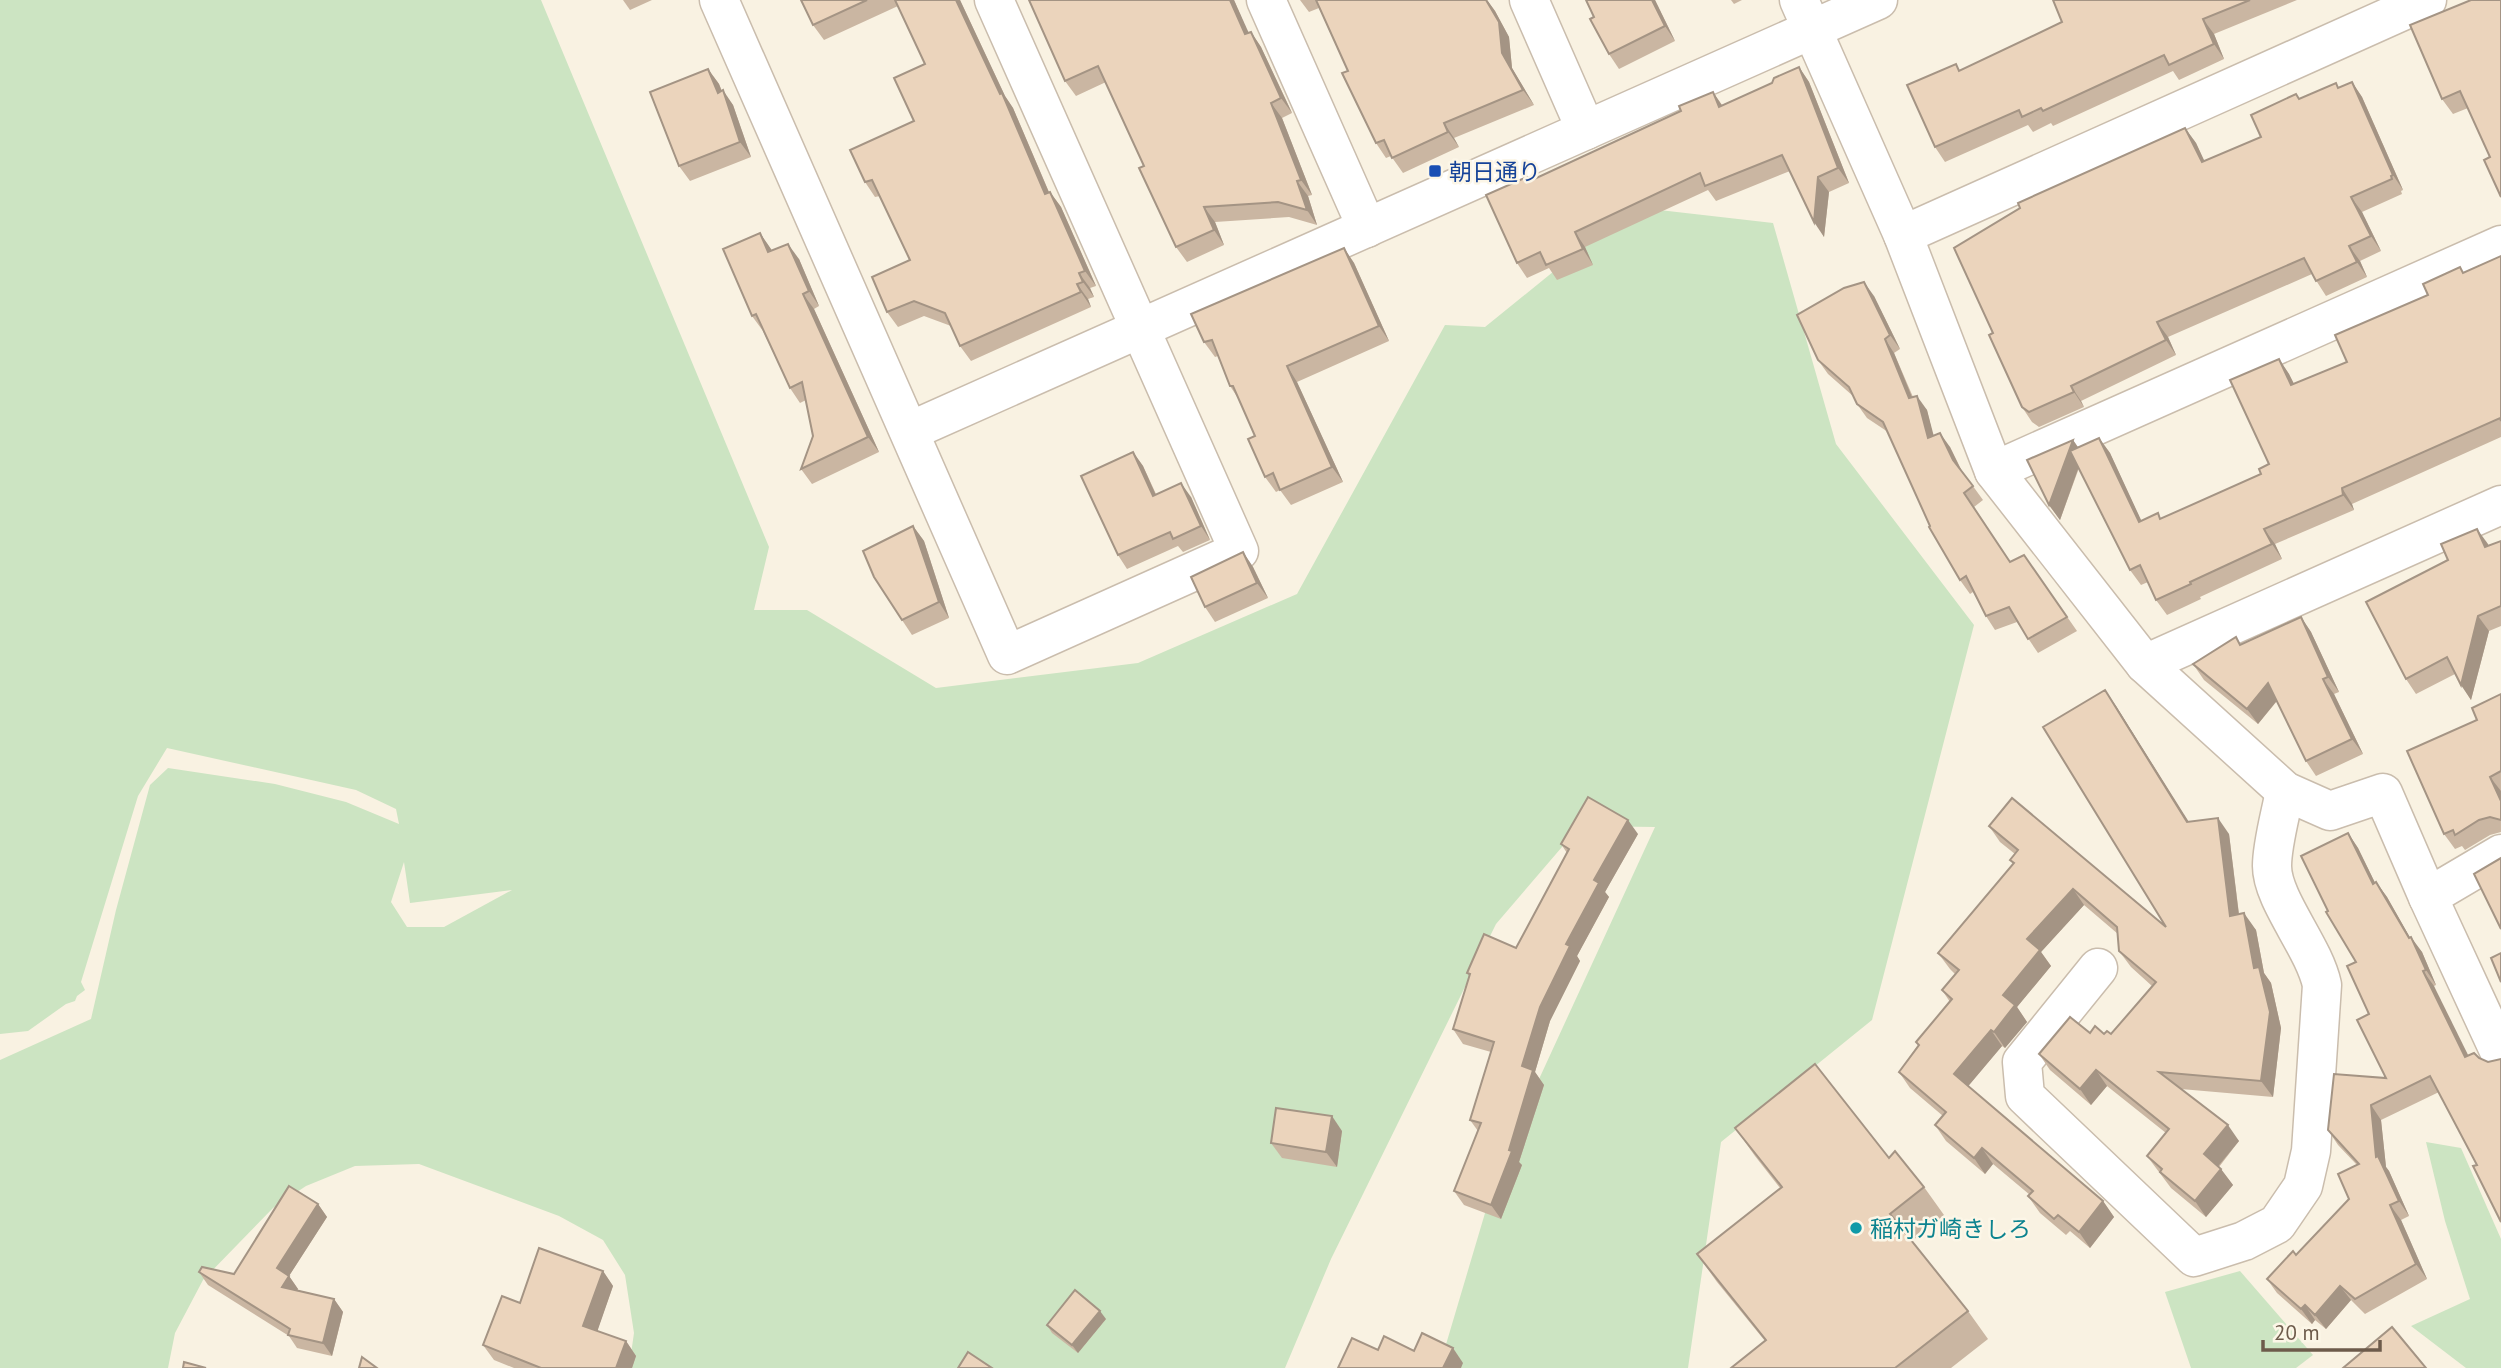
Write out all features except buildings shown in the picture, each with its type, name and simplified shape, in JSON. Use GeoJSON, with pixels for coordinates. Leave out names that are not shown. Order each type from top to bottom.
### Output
{"type":"FeatureCollection","features":[{"type":"Feature","properties":{"kind":"street"},"geometry":{"type":"LineString","coordinates":[[719,0],[1007,655],[1239,551],[994,0]]}},
{"type":"Feature","properties":{"kind":"street"},"geometry":{"type":"LineString","coordinates":[[1266,0],[1367,228]]}},
{"type":"Feature","properties":{"kind":"street"},"geometry":{"type":"LineString","coordinates":[[1529,0],[1586,130]]}},
{"type":"Feature","properties":{"kind":"street"},"geometry":{"type":"LineString","coordinates":[[910,431],[1586,130],[1806,15],[1878,0]]}},
{"type":"Feature","properties":{"kind":"street"},"geometry":{"type":"LineString","coordinates":[[1903,235],[2427,0]]}},
{"type":"Feature","properties":{"kind":"street"},"geometry":{"type":"LineString","coordinates":[[1806,15],[1903,235],[1994,471],[2146,664],[2285,791],[2330,811],[2384,793],[2428,898],[2501,1055]]}},
{"type":"Feature","properties":{"kind":"street"},"geometry":{"type":"LineString","coordinates":[[1994,471],[2501,245]]}},
{"type":"Feature","properties":{"kind":"street"},"geometry":{"type":"LineString","coordinates":[[2146,664],[2501,505]]}},
{"type":"Feature","properties":{"kind":"street"},"geometry":{"type":"LineString","coordinates":[[2098,968],[2022,1062],[2025,1096],[2194,1257],[2244,1241],[2277,1224],[2303,1186],[2311,1151],[2322,985],[2318,967],[2278,891],[2272,867],[2285,791]]}},
{"type":"Feature","properties":{"kind":"street"},"geometry":{"type":"LineString","coordinates":[[2428,898],[2501,854]]}},
{"type":"Feature","properties":{"kind":"green space"},"geometry":{"type":"Polygon","coordinates":[[[0,0],[541,0],[769,547],[754,610],[807,610],[936,688],[1138,663],[1297,594],[1445,325],[1485,327],[1633,207],[1773,223],[1836,444],[1974,625],[1872,1020],[1721,1142],[1688,1368],[1439,1368],[1499,1166],[1655,827],[1580,826],[1496,924],[1331,1259],[1285,1368],[629,1368],[634,1333],[625,1275],[603,1240],[559,1216],[419,1164],[355,1166],[306,1186],[273,1208],[203,1280],[175,1333],[168,1368],[0,1368],[0,1060],[91,1019],[116,910],[150,785],[168,768],[275,784],[346,802],[399,824],[396,809],[356,790],[167,748],[138,796],[81,982],[85,990],[75,1001],[66,1004],[28,1031],[0,1034],[0,0]],[[404,862],[391,902],[407,927],[444,927],[512,890],[410,903],[404,862]]]}},
{"type":"Feature","properties":{"kind":"green space"},"geometry":{"type":"Polygon","coordinates":[[[2426,1142],[2461,1148],[2501,1239],[2501,1368],[2466,1368],[2411,1326],[2470,1299],[2445,1221],[2426,1142]]]}},
{"type":"Feature","properties":{"kind":"green space"},"geometry":{"type":"Polygon","coordinates":[[[2240,1271],[2313,1355],[2296,1368],[2191,1368],[2165,1292],[2240,1271]]]}},
{"type":"Feature","properties":{"kind":"place","name":"朝日通り"},"geometry":{"type":"Point","coordinates":[1435,171]}},
{"type":"Feature","properties":{"kind":"place","name":"稲村ガ崎きしろ"},"geometry":{"type":"Point","coordinates":[1856,1228]}}]}
